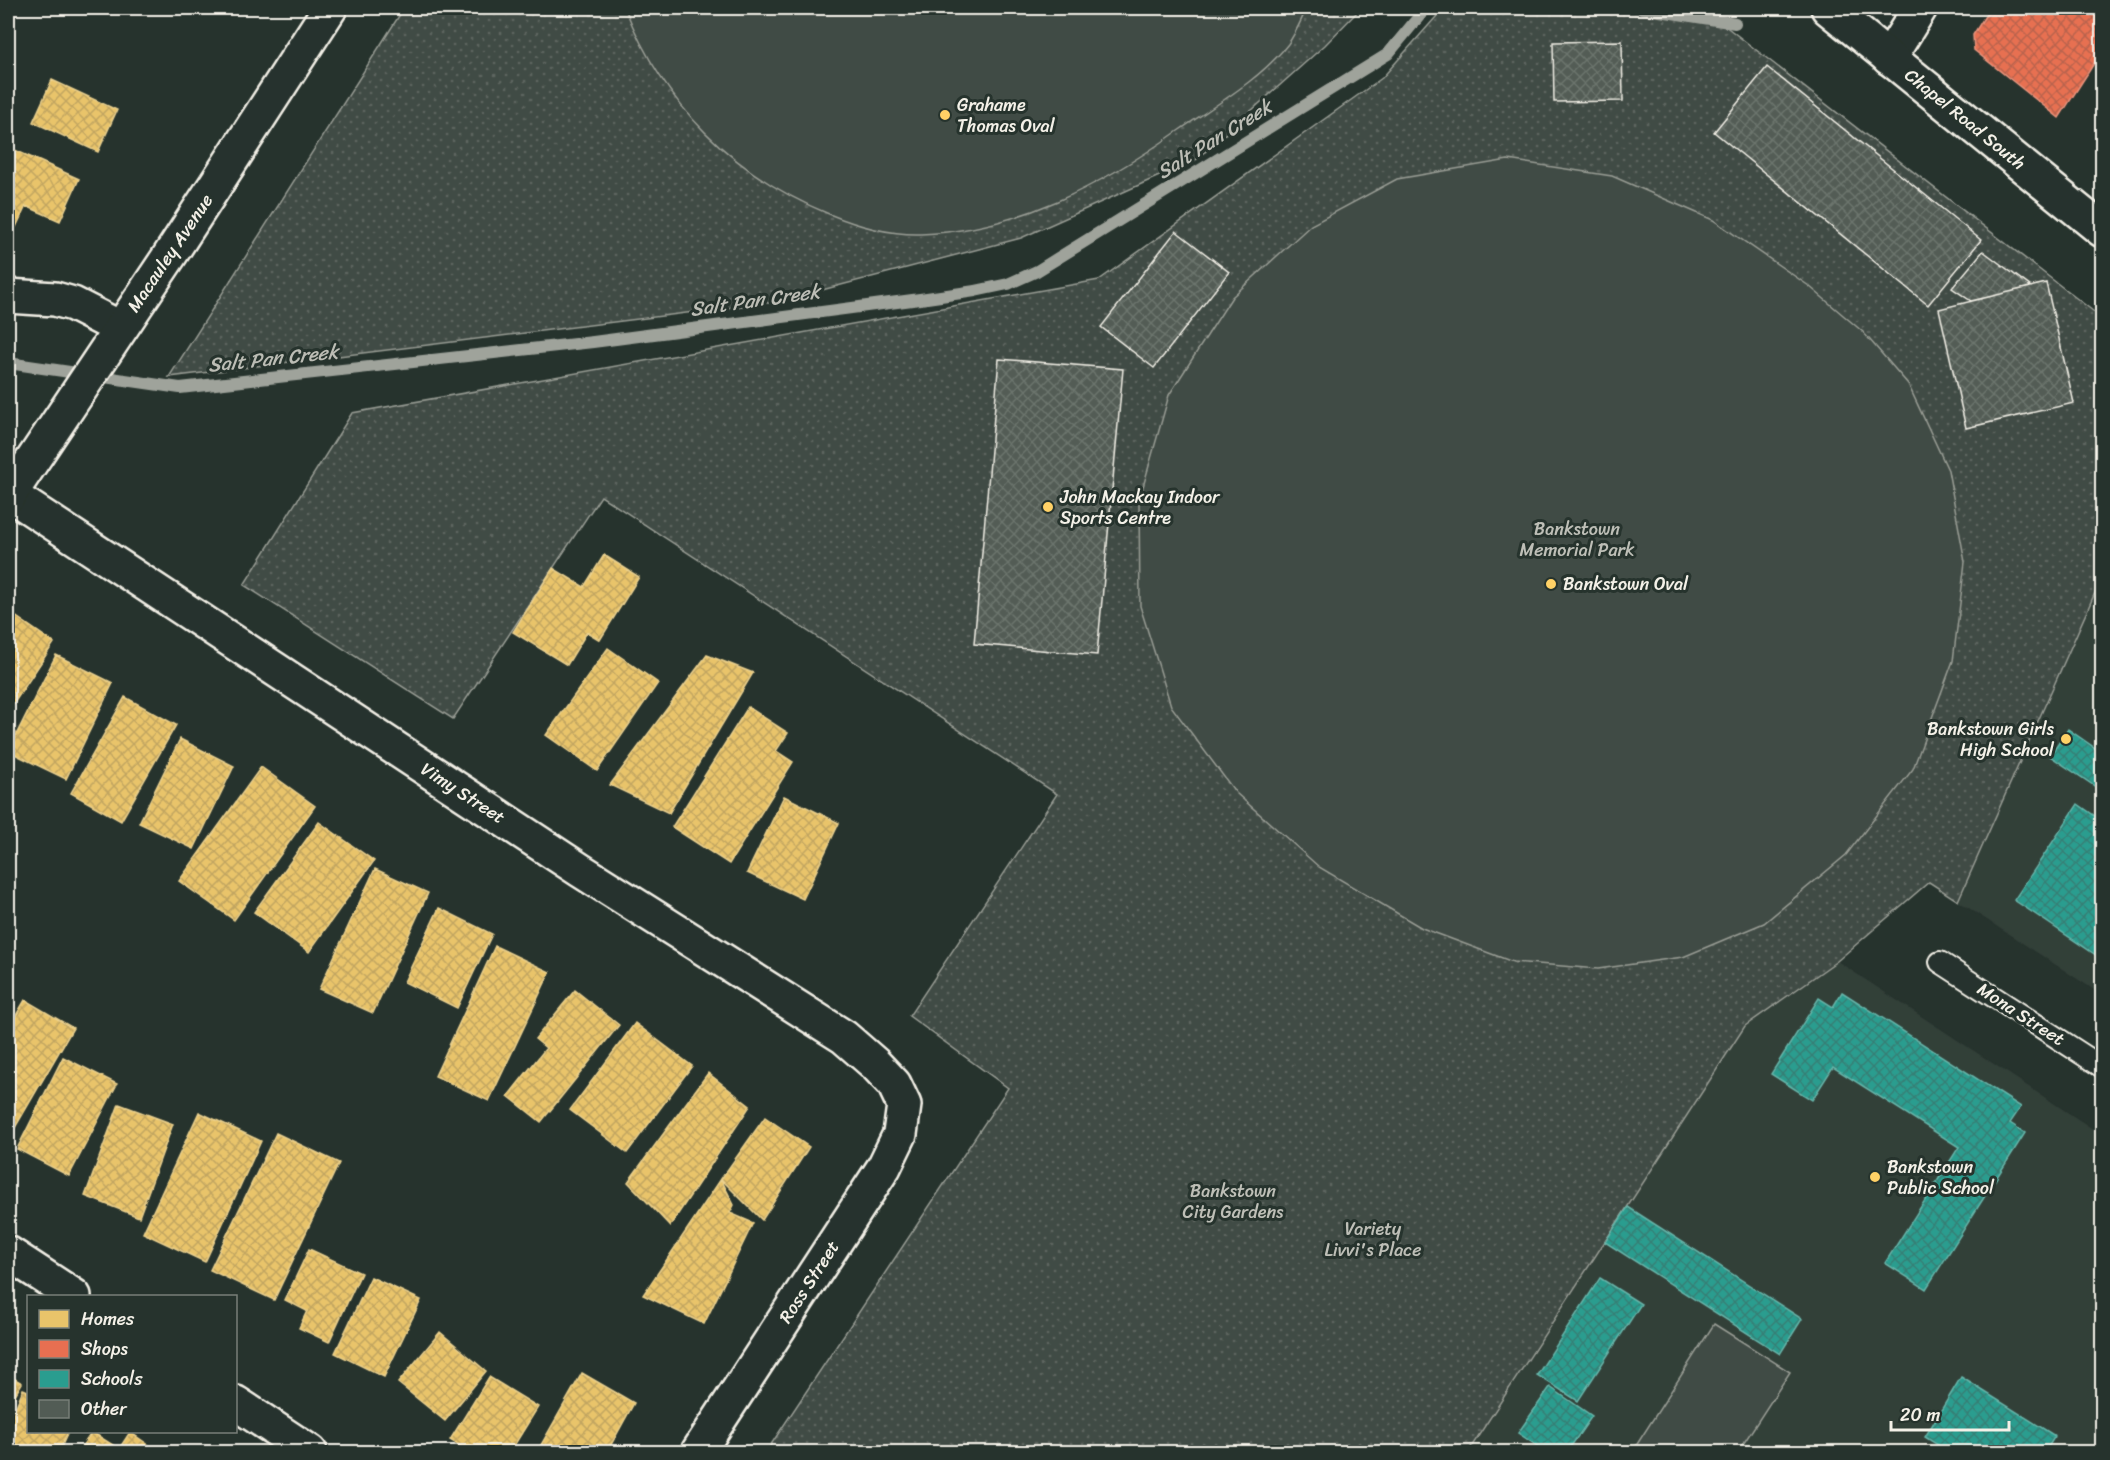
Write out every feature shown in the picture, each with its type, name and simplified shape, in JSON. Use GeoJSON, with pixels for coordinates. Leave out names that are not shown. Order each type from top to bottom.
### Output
{"type":"FeatureCollection","features":[{"type":"Feature","properties":{"kind":"street","name":"Macauley Avenue"},"geometry":{"type":"LineString","coordinates":[[8,495],[330,8]]}},
{"type":"Feature","properties":{"kind":"street","name":"Chapel Road South"},"geometry":{"type":"LineString","coordinates":[[1828,8],[2103,230]]}},
{"type":"Feature","properties":{"kind":"street"},"geometry":{"type":"LineString","coordinates":[[1889,57],[1920,8]]}},
{"type":"Feature","properties":{"kind":"street"},"geometry":{"type":"LineString","coordinates":[[8,296],[55,299],[73,304],[120,328]]}},
{"type":"Feature","properties":{"kind":"street","name":"Vimy Street"},"geometry":{"type":"LineString","coordinates":[[8,495],[580,870],[844,1037],[894,1084],[904,1105]]}},
{"type":"Feature","properties":{"kind":"street","name":"Ross Street"},"geometry":{"type":"LineString","coordinates":[[698,1452],[884,1167],[900,1134],[904,1105]]}},
{"type":"Feature","properties":{"kind":"street"},"geometry":{"type":"LineString","coordinates":[[8,1253],[72,1295]]}},
{"type":"Feature","properties":{"kind":"street"},"geometry":{"type":"LineString","coordinates":[[237,1404],[310,1452]]}},
{"type":"Feature","properties":{"kind":"lane","name":"Mona Street"},"geometry":{"type":"LineString","coordinates":[[1940,962],[2103,1067]]}},
{"type":"Feature","properties":{"kind":"shaded area","name":"Bankstown Girls High School"},"geometry":{"type":"Polygon","coordinates":[[[2102,577],[2102,995],[1958,901],[2102,577]]]}},
{"type":"Feature","properties":{"kind":"shaded area","name":"Bankstown Public School"},"geometry":{"type":"Polygon","coordinates":[[[1837,961],[2102,1135],[2102,1452],[1469,1452],[1745,1026],[1837,961]]]}},
{"type":"Feature","properties":{"kind":"green space"},"geometry":{"type":"Polygon","coordinates":[[[404,8],[1361,8],[1325,45],[1197,159],[1021,238],[776,302],[169,377],[404,8]]]}},
{"type":"Feature","properties":{"kind":"green space","name":"Grahame Thomas Oval"},"geometry":{"type":"Polygon","coordinates":[[[625,8],[1307,8],[1288,44],[1264,69],[1222,102],[1119,169],[1089,186],[1024,214],[956,231],[921,234],[874,229],[829,214],[794,198],[762,179],[732,157],[705,132],[659,75],[625,8]]]}},
{"type":"Feature","properties":{"kind":"green space","name":"Bankstown Memorial Park"},"geometry":{"type":"Polygon","coordinates":[[[1444,8],[1702,8],[2102,318],[2102,577],[1958,901],[1929,882],[1837,961],[1745,1026],[1468,1452],[766,1452],[1008,1088],[909,1016],[1057,794],[601,496],[453,719],[244,585],[352,413],[1099,280],[1382,78],[1444,8]]]}},
{"type":"Feature","properties":{"kind":"green space","name":"Bankstown Oval"},"geometry":{"type":"Polygon","coordinates":[[[1508,160],[1612,176],[1713,220],[1809,286],[1863,332],[1908,384],[1948,470],[1965,562],[1953,661],[1913,769],[1846,855],[1764,923],[1683,957],[1598,969],[1513,962],[1422,928],[1319,867],[1236,793],[1171,706],[1140,606],[1139,501],[1169,395],[1232,297],[1311,225],[1397,179],[1508,160]]]}},
{"type":"Feature","properties":{"kind":"green space"},"geometry":{"type":"Polygon","coordinates":[[[1714,1324],[1790,1372],[1738,1452],[1632,1452],[1714,1324]]]}},
{"type":"Feature","properties":{"kind":"building: Homes"},"geometry":{"type":"Polygon","coordinates":[[[52,80],[117,110],[98,152],[33,122],[52,80]]]}},
{"type":"Feature","properties":{"kind":"building: Homes"},"geometry":{"type":"Polygon","coordinates":[[[8,147],[79,179],[60,221],[26,206],[16,227],[8,223],[8,147]]]}},
{"type":"Feature","properties":{"kind":"building: Homes"},"geometry":{"type":"Polygon","coordinates":[[[604,555],[639,577],[600,640],[587,632],[567,665],[513,632],[553,568],[584,587],[604,555]]]}},
{"type":"Feature","properties":{"kind":"building: Homes"},"geometry":{"type":"Polygon","coordinates":[[[8,611],[54,643],[8,712],[8,611]]]}},
{"type":"Feature","properties":{"kind":"building: Homes"},"geometry":{"type":"Polygon","coordinates":[[[608,648],[658,683],[597,771],[546,735],[608,648]]]}},
{"type":"Feature","properties":{"kind":"building: Homes"},"geometry":{"type":"Polygon","coordinates":[[[56,655],[113,683],[66,779],[8,751],[56,655]]]}},
{"type":"Feature","properties":{"kind":"building: Homes"},"geometry":{"type":"Polygon","coordinates":[[[707,655],[753,673],[669,813],[610,785],[707,655]]]}},
{"type":"Feature","properties":{"kind":"building: Homes"},"geometry":{"type":"Polygon","coordinates":[[[125,697],[176,725],[121,821],[71,793],[125,697]]]}},
{"type":"Feature","properties":{"kind":"building: Homes"},"geometry":{"type":"Polygon","coordinates":[[[748,707],[788,733],[776,751],[793,762],[729,864],[672,827],[748,707]]]}},
{"type":"Feature","properties":{"kind":"building: Homes"},"geometry":{"type":"Polygon","coordinates":[[[180,739],[234,766],[194,849],[139,823],[180,739]]]}},
{"type":"Feature","properties":{"kind":"building: Homes"},"geometry":{"type":"Polygon","coordinates":[[[261,767],[315,806],[234,920],[179,881],[261,767]]]}},
{"type":"Feature","properties":{"kind":"building: Homes"},"geometry":{"type":"Polygon","coordinates":[[[784,796],[839,823],[803,899],[747,873],[784,796]]]}},
{"type":"Feature","properties":{"kind":"building: Homes"},"geometry":{"type":"Polygon","coordinates":[[[319,822],[374,861],[309,952],[254,912],[319,822]]]}},
{"type":"Feature","properties":{"kind":"building: Homes"},"geometry":{"type":"Polygon","coordinates":[[[375,869],[428,893],[373,1013],[319,989],[375,869]]]}},
{"type":"Feature","properties":{"kind":"building: Homes"},"geometry":{"type":"Polygon","coordinates":[[[439,908],[492,934],[457,1008],[404,982],[439,908]]]}},
{"type":"Feature","properties":{"kind":"building: Homes"},"geometry":{"type":"Polygon","coordinates":[[[495,946],[550,972],[489,1101],[435,1076],[495,946]]]}},
{"type":"Feature","properties":{"kind":"building: Homes"},"geometry":{"type":"Polygon","coordinates":[[[575,990],[619,1025],[541,1122],[508,1096],[546,1048],[535,1039],[575,990]]]}},
{"type":"Feature","properties":{"kind":"building: Homes"},"geometry":{"type":"Polygon","coordinates":[[[25,1000],[73,1028],[13,1131],[8,1127],[8,1029],[25,1000]]]}},
{"type":"Feature","properties":{"kind":"building: Homes"},"geometry":{"type":"Polygon","coordinates":[[[635,1023],[692,1066],[627,1153],[570,1110],[635,1023]]]}},
{"type":"Feature","properties":{"kind":"building: Homes"},"geometry":{"type":"Polygon","coordinates":[[[63,1057],[117,1084],[69,1176],[17,1149],[63,1057]]]}},
{"type":"Feature","properties":{"kind":"building: Homes"},"geometry":{"type":"Polygon","coordinates":[[[708,1073],[750,1106],[670,1226],[628,1182],[708,1073]]]}},
{"type":"Feature","properties":{"kind":"building: Homes"},"geometry":{"type":"Polygon","coordinates":[[[119,1104],[173,1124],[139,1217],[85,1196],[119,1104]]]}},
{"type":"Feature","properties":{"kind":"building: Homes"},"geometry":{"type":"Polygon","coordinates":[[[199,1112],[261,1141],[205,1262],[143,1233],[199,1112]]]}},
{"type":"Feature","properties":{"kind":"building: Homes"},"geometry":{"type":"Polygon","coordinates":[[[765,1117],[809,1147],[762,1220],[721,1179],[765,1117]]]}},
{"type":"Feature","properties":{"kind":"building: Homes"},"geometry":{"type":"Polygon","coordinates":[[[276,1133],[339,1163],[274,1300],[210,1270],[276,1133]]]}},
{"type":"Feature","properties":{"kind":"building: Homes"},"geometry":{"type":"Polygon","coordinates":[[[721,1179],[734,1205],[730,1213],[753,1223],[704,1324],[643,1295],[721,1179]]]}},
{"type":"Feature","properties":{"kind":"building: Homes"},"geometry":{"type":"Polygon","coordinates":[[[309,1249],[361,1273],[329,1342],[299,1328],[307,1311],[285,1300],[309,1249]]]}},
{"type":"Feature","properties":{"kind":"building: Homes"},"geometry":{"type":"Polygon","coordinates":[[[371,1277],[421,1300],[384,1377],[335,1353],[371,1277]]]}},
{"type":"Feature","properties":{"kind":"building: Homes"},"geometry":{"type":"Polygon","coordinates":[[[440,1332],[486,1371],[445,1421],[398,1383],[440,1332]]]}},
{"type":"Feature","properties":{"kind":"building: Homes"},"geometry":{"type":"Polygon","coordinates":[[[582,1373],[634,1403],[607,1452],[537,1452],[582,1373]]]}},
{"type":"Feature","properties":{"kind":"building: Homes"},"geometry":{"type":"Polygon","coordinates":[[[8,1375],[22,1383],[8,1407],[8,1375]]]}},
{"type":"Feature","properties":{"kind":"building: Homes"},"geometry":{"type":"Polygon","coordinates":[[[489,1377],[538,1407],[510,1452],[470,1452],[450,1440],[489,1377]]]}},
{"type":"Feature","properties":{"kind":"building: Homes"},"geometry":{"type":"Polygon","coordinates":[[[23,1389],[27,1391],[27,1433],[68,1433],[59,1452],[8,1452],[8,1426],[23,1389]]]}},
{"type":"Feature","properties":{"kind":"building: Homes"},"geometry":{"type":"Polygon","coordinates":[[[91,1433],[119,1449],[131,1433],[156,1450],[154,1452],[78,1452],[91,1433]]]}},
{"type":"Feature","properties":{"kind":"building: Shops"},"geometry":{"type":"Polygon","coordinates":[[[1990,8],[2102,8],[2102,51],[2059,118],[1974,50],[1973,35],[1990,8]]]}},
{"type":"Feature","properties":{"kind":"building: Schools"},"geometry":{"type":"Polygon","coordinates":[[[2068,729],[2102,753],[2102,791],[2050,756],[2068,729]]]}},
{"type":"Feature","properties":{"kind":"building: Schools"},"geometry":{"type":"Polygon","coordinates":[[[2078,804],[2102,821],[2102,959],[2014,900],[2078,804]]]}},
{"type":"Feature","properties":{"kind":"building: Schools"},"geometry":{"type":"Polygon","coordinates":[[[1842,992],[2021,1107],[2010,1123],[2025,1133],[1926,1289],[1885,1263],[1959,1147],[1833,1067],[1812,1100],[1771,1074],[1819,998],[1833,1007],[1842,992]]]}},
{"type":"Feature","properties":{"kind":"building: Schools"},"geometry":{"type":"Polygon","coordinates":[[[1628,1207],[1802,1319],[1780,1354],[1605,1242],[1628,1207]]]}},
{"type":"Feature","properties":{"kind":"building: Schools"},"geometry":{"type":"Polygon","coordinates":[[[1600,1278],[1641,1304],[1578,1401],[1537,1375],[1600,1278]]]}},
{"type":"Feature","properties":{"kind":"building: Schools"},"geometry":{"type":"Polygon","coordinates":[[[1961,1377],[2055,1436],[2045,1452],[1949,1452],[1925,1437],[1961,1377]]]}},
{"type":"Feature","properties":{"kind":"building: Schools"},"geometry":{"type":"Polygon","coordinates":[[[1550,1387],[1592,1416],[1567,1452],[1546,1452],[1518,1433],[1550,1387]]]}},
{"type":"Feature","properties":{"kind":"building: Other"},"geometry":{"type":"Polygon","coordinates":[[[1622,41],[1623,101],[1554,102],[1553,42],[1622,41]]]}},
{"type":"Feature","properties":{"kind":"building: Other"},"geometry":{"type":"Polygon","coordinates":[[[1767,67],[1981,240],[1928,305],[1714,132],[1767,67]]]}},
{"type":"Feature","properties":{"kind":"building: Other"},"geometry":{"type":"Polygon","coordinates":[[[1176,231],[1229,272],[1154,368],[1101,327],[1176,231]]]}},
{"type":"Feature","properties":{"kind":"building: Other"},"geometry":{"type":"Polygon","coordinates":[[[1983,251],[2031,287],[1971,301],[1952,288],[1983,251]]]}},
{"type":"Feature","properties":{"kind":"building: Other"},"geometry":{"type":"Polygon","coordinates":[[[2046,283],[2074,403],[1966,428],[1939,309],[2046,283]]]}},
{"type":"Feature","properties":{"kind":"building: Other","name":"John Mackay Indoor Sports Centre"},"geometry":{"type":"Polygon","coordinates":[[[999,359],[1123,369],[1097,655],[974,644],[999,359]]]}},
{"type":"Feature","properties":{"kind":"waterway","name":"Salt Pan Creek"},"geometry":{"type":"LineString","coordinates":[[8,363],[180,388],[593,342],[920,299],[1008,284],[1037,271],[1388,54],[1426,8]]}},
{"type":"Feature","properties":{"kind":"waterway"},"geometry":{"type":"LineString","coordinates":[[1641,8],[1735,23]]}},
{"type":"Feature","properties":{"kind":"place","name":"Grahame Thomas Oval"},"geometry":{"type":"Point","coordinates":[945,115]}},
{"type":"Feature","properties":{"kind":"place","name":"John Mackay Indoor Sports Centre"},"geometry":{"type":"Point","coordinates":[1048,507]}},
{"type":"Feature","properties":{"kind":"place","name":"Bankstown Oval"},"geometry":{"type":"Point","coordinates":[1551,584]}},
{"type":"Feature","properties":{"kind":"place","name":"Bankstown Girls High School"},"geometry":{"type":"Point","coordinates":[2066,739]}},
{"type":"Feature","properties":{"kind":"place","name":"Bankstown Public School"},"geometry":{"type":"Point","coordinates":[1875,1177]}},
{"type":"Feature","properties":{"kind":"park label","name":"Bankstown City Gardens"},"geometry":{"type":"Point","coordinates":[1233,1201]}},
{"type":"Feature","properties":{"kind":"park label","name":"Variety Livvi's Place"},"geometry":{"type":"Point","coordinates":[1373,1239]}}]}
